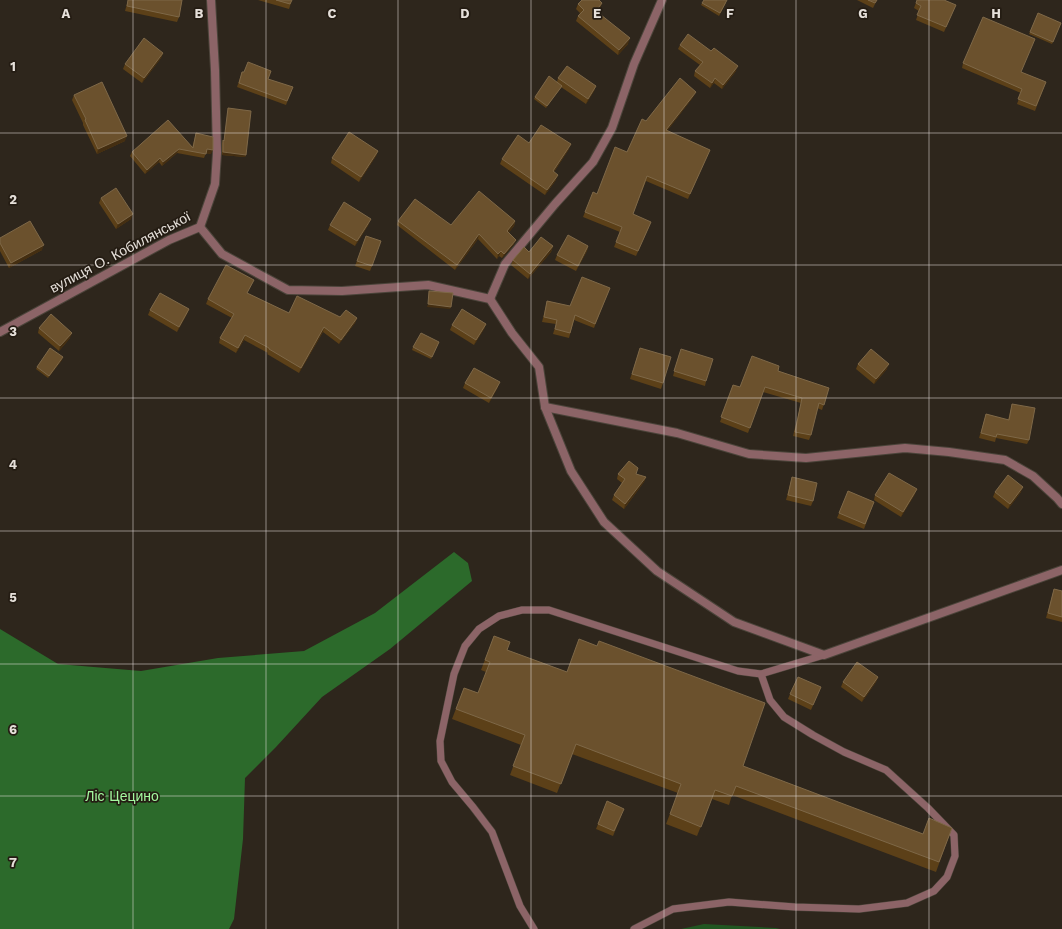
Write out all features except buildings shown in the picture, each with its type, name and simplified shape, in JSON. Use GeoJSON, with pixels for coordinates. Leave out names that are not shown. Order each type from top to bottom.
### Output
{"type":"FeatureCollection","features":[{"type":"Feature","properties":{"kind":"street","name":"вулиця О. Кобилянської"},"geometry":{"type":"LineString","coordinates":[[0,332],[169,240],[200,227],[215,184],[217,153],[215,70],[211,0]]}},
{"type":"Feature","properties":{"kind":"street"},"geometry":{"type":"LineString","coordinates":[[490,299],[505,264],[555,204],[593,162],[612,128],[634,64],[662,0]]}},
{"type":"Feature","properties":{"kind":"street"},"geometry":{"type":"LineString","coordinates":[[200,227],[222,254],[288,290],[342,290],[428,285],[490,299],[512,333],[539,367],[545,407],[571,471],[604,522],[657,571],[734,622],[824,654],[1062,570]]}},
{"type":"Feature","properties":{"kind":"street"},"geometry":{"type":"LineString","coordinates":[[545,407],[677,432],[749,454],[806,458],[905,448],[949,452],[1005,460],[1033,476],[1062,504]]}},
{"type":"Feature","properties":{"kind":"lane"},"geometry":{"type":"LineString","coordinates":[[534,929],[520,906],[492,832],[473,806],[452,782],[441,762],[440,741],[454,674],[465,646],[479,629],[499,616],[522,610],[549,610],[738,671],[761,674],[824,654]]}},
{"type":"Feature","properties":{"kind":"lane"},"geometry":{"type":"LineString","coordinates":[[634,929],[673,909],[729,902],[795,907],[859,909],[907,902],[934,891],[947,877],[955,856],[954,835],[928,808],[886,770],[844,752],[784,717],[770,700],[761,674]]}},
{"type":"Feature","properties":{"kind":"green space","name":"Ліс Цецино"},"geometry":{"type":"Polygon","coordinates":[[[454,552],[468,563],[472,581],[390,649],[322,697],[245,778],[243,839],[234,919],[229,929],[0,929],[0,629],[58,664],[141,671],[218,658],[304,651],[375,613],[454,552]]]}},
{"type":"Feature","properties":{"kind":"green space"},"geometry":{"type":"Polygon","coordinates":[[[704,924],[776,928],[780,929],[681,929],[704,924]]]}}]}
